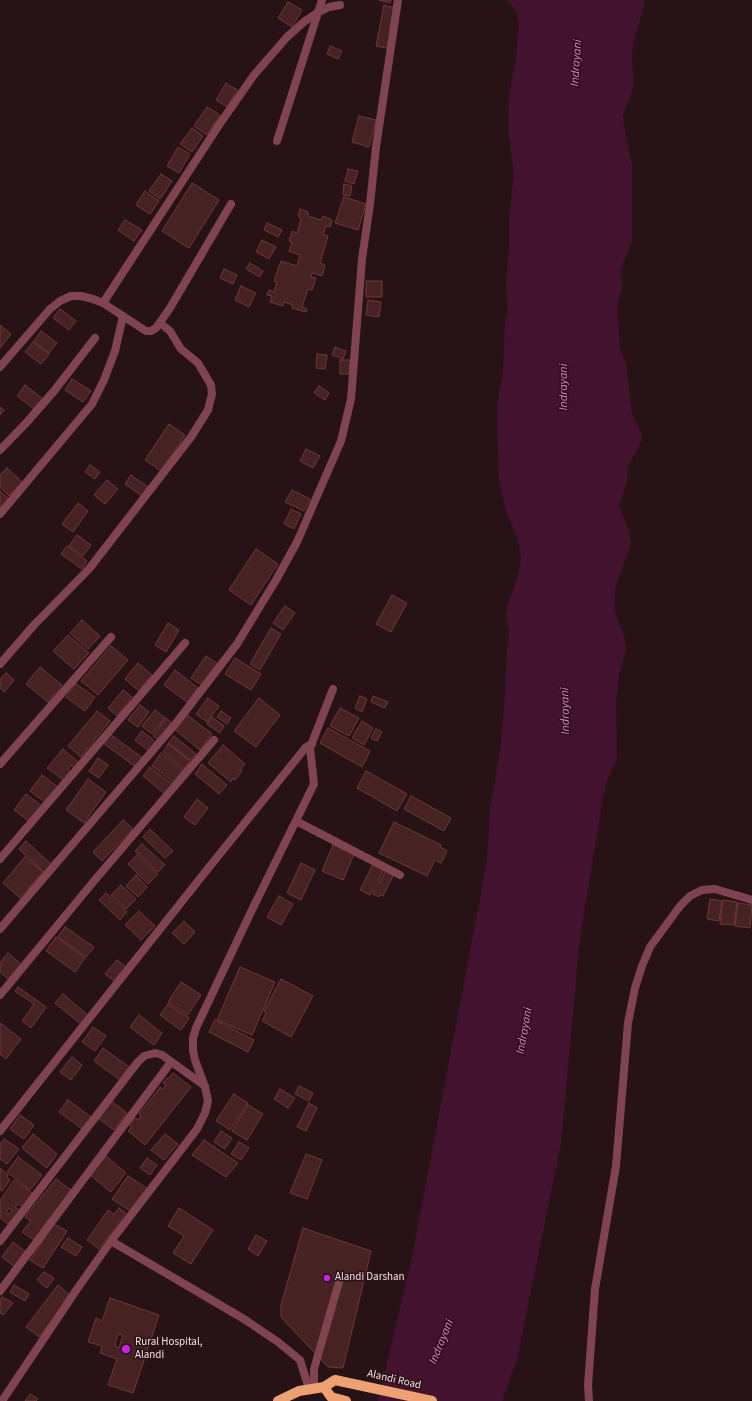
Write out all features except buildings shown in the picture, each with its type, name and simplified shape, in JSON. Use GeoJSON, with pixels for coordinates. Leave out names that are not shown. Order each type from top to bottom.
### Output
{"type":"FeatureCollection","features":[{"type":"Feature","properties":{"kind":"main road","name":"Alandi Road"},"geometry":{"type":"LineString","coordinates":[[278,1401],[299,1391],[316,1388],[335,1380],[352,1382],[432,1401]]}},
{"type":"Feature","properties":{"kind":"main road"},"geometry":{"type":"LineString","coordinates":[[316,1388],[331,1397],[344,1400]]}},
{"type":"Feature","properties":{"kind":"street"},"geometry":{"type":"LineString","coordinates":[[277,141],[322,0]]}},
{"type":"Feature","properties":{"kind":"street"},"geometry":{"type":"LineString","coordinates":[[0,929],[177,722],[237,644],[276,580],[296,542],[341,441],[351,399],[362,259],[376,147],[398,0]]}},
{"type":"Feature","properties":{"kind":"street"},"geometry":{"type":"LineString","coordinates":[[102,303],[215,131],[254,75],[287,37],[317,13],[329,7],[340,6]]}},
{"type":"Feature","properties":{"kind":"street"},"geometry":{"type":"LineString","coordinates":[[0,367],[50,309],[60,301],[71,296],[81,296],[102,303],[137,327],[146,331],[151,331],[160,323],[230,204]]}},
{"type":"Feature","properties":{"kind":"street"},"geometry":{"type":"LineString","coordinates":[[0,514],[92,404],[104,380],[115,352],[123,316]]}},
{"type":"Feature","properties":{"kind":"street"},"geometry":{"type":"LineString","coordinates":[[0,664],[34,625],[89,569],[178,454],[208,410],[212,394],[211,385],[198,364],[183,351],[170,331],[160,323]]}},
{"type":"Feature","properties":{"kind":"street"},"geometry":{"type":"LineString","coordinates":[[0,450],[28,422],[95,338]]}},
{"type":"Feature","properties":{"kind":"street"},"geometry":{"type":"LineString","coordinates":[[0,764],[111,637]]}},
{"type":"Feature","properties":{"kind":"street"},"geometry":{"type":"LineString","coordinates":[[0,859],[185,643]]}},
{"type":"Feature","properties":{"kind":"street"},"geometry":{"type":"LineString","coordinates":[[2,1401],[111,1241],[197,1129],[205,1113],[208,1100],[206,1087],[195,1060],[193,1050],[193,1038],[196,1028],[314,784],[310,748],[333,689]]}},
{"type":"Feature","properties":{"kind":"street"},"geometry":{"type":"LineString","coordinates":[[0,995],[94,881],[214,740]]}},
{"type":"Feature","properties":{"kind":"street"},"geometry":{"type":"LineString","coordinates":[[0,1131],[306,746],[312,744]]}},
{"type":"Feature","properties":{"kind":"street"},"geometry":{"type":"LineString","coordinates":[[296,820],[400,875]]}},
{"type":"Feature","properties":{"kind":"street"},"geometry":{"type":"LineString","coordinates":[[589,1401],[588,1385],[595,1289],[616,1166],[628,1023],[635,988],[642,966],[650,947],[680,906],[690,896],[702,890],[715,889],[752,900]]}},
{"type":"Feature","properties":{"kind":"street"},"geometry":{"type":"LineString","coordinates":[[0,1241],[144,1056],[155,1053],[162,1055],[206,1087]]}},
{"type":"Feature","properties":{"kind":"street"},"geometry":{"type":"LineString","coordinates":[[0,1291],[171,1062]]}},
{"type":"Feature","properties":{"kind":"street"},"geometry":{"type":"LineString","coordinates":[[111,1241],[244,1319],[278,1342],[300,1360],[316,1388]]}},
{"type":"Feature","properties":{"kind":"street"},"geometry":{"type":"LineString","coordinates":[[316,1388],[314,1370],[340,1275]]}},
{"type":"Feature","properties":{"kind":"water","name":"Indrayani"},"geometry":{"type":"Polygon","coordinates":[[[506,0],[644,0],[644,6],[633,43],[632,58],[634,86],[623,115],[632,165],[632,241],[620,272],[622,288],[617,304],[620,350],[626,362],[632,414],[642,434],[642,440],[628,467],[627,482],[619,505],[629,531],[631,544],[616,585],[614,608],[624,634],[626,650],[619,674],[616,704],[617,758],[605,786],[580,937],[561,1143],[517,1360],[502,1401],[378,1401],[411,1262],[487,861],[490,809],[500,752],[505,695],[509,631],[506,615],[507,607],[518,576],[521,558],[518,540],[506,511],[499,481],[497,414],[503,374],[505,321],[508,313],[506,285],[509,248],[509,218],[514,173],[508,132],[509,94],[516,59],[519,22],[515,9],[506,0]]]}},
{"type":"Feature","properties":{"kind":"place","name":"Alandi Darshan"},"geometry":{"type":"Point","coordinates":[327,1278]}},
{"type":"Feature","properties":{"kind":"place","name":"Rural Hospital, Alandi"},"geometry":{"type":"Point","coordinates":[126,1349]}}]}
